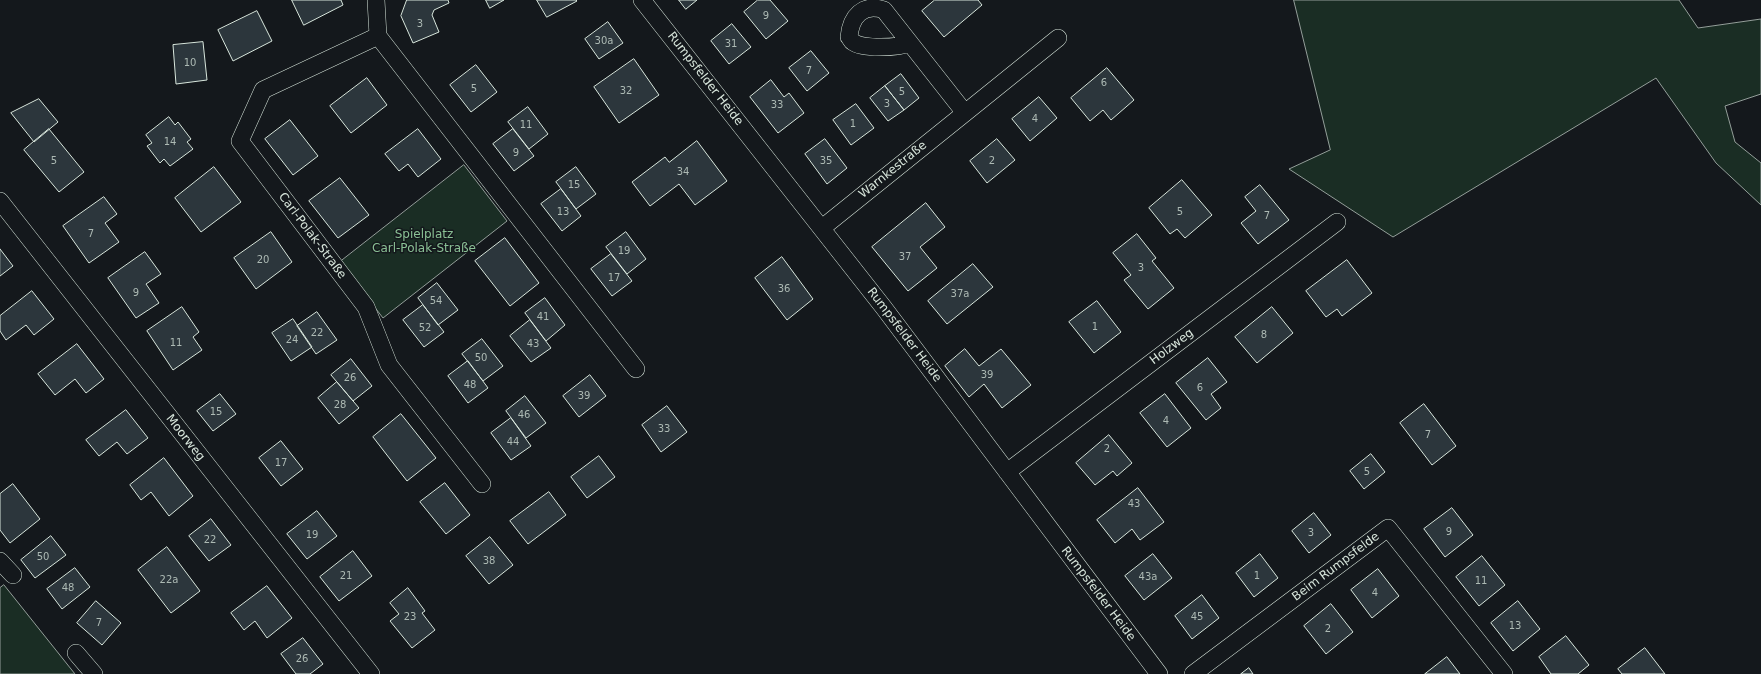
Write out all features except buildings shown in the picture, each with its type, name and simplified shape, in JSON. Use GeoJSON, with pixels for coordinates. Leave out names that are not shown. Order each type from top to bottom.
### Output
{"type":"FeatureCollection","features":[{"type":"Feature","properties":{"kind":"street"},"geometry":{"type":"LineString","coordinates":[[376,0],[378,36],[636,369]]}},
{"type":"Feature","properties":{"kind":"street","name":"Rumpsfelder Heide"},"geometry":{"type":"LineString","coordinates":[[642,0],[884,308],[1159,674]]}},
{"type":"Feature","properties":{"kind":"street","name":"Carl-Polak-Straße"},"geometry":{"type":"LineString","coordinates":[[378,36],[263,90],[240,141],[366,307],[389,364],[482,484]]}},
{"type":"Feature","properties":{"kind":"street","name":"Warnkestraße"},"geometry":{"type":"LineString","coordinates":[[822,228],[1058,38]]}},
{"type":"Feature","properties":{"kind":"street"},"geometry":{"type":"LineString","coordinates":[[909,43],[965,113]]}},
{"type":"Feature","properties":{"kind":"street","name":"Moorweg"},"geometry":{"type":"LineString","coordinates":[[0,202],[371,674]]}},
{"type":"Feature","properties":{"kind":"street","name":"Holzweg"},"geometry":{"type":"LineString","coordinates":[[1007,472],[1337,222]]}},
{"type":"Feature","properties":{"kind":"street","name":"Beim Rumpsfelde"},"geometry":{"type":"LineString","coordinates":[[1193,674],[1388,528],[1504,674]]}},
{"type":"Feature","properties":{"kind":"street"},"geometry":{"type":"LineString","coordinates":[[0,561],[12,575]]}},
{"type":"Feature","properties":{"kind":"street"},"geometry":{"type":"LineString","coordinates":[[76,653],[94,674]]}},
{"type":"Feature","properties":{"kind":"green space"},"geometry":{"type":"Polygon","coordinates":[[[1294,0],[1679,0],[1698,28],[1761,19],[1761,94],[1725,106],[1735,142],[1761,163],[1761,205],[1716,163],[1656,78],[1393,237],[1289,169],[1330,150],[1294,0]]]}},
{"type":"Feature","properties":{"kind":"green space","name":"Spielplatz Carl-Polak-Straße"},"geometry":{"type":"Polygon","coordinates":[[[464,165],[507,221],[383,318],[340,262],[464,165]]]}},
{"type":"Feature","properties":{"kind":"green space"},"geometry":{"type":"Polygon","coordinates":[[[4,585],[75,674],[0,674],[0,588],[4,585]]]}}]}
